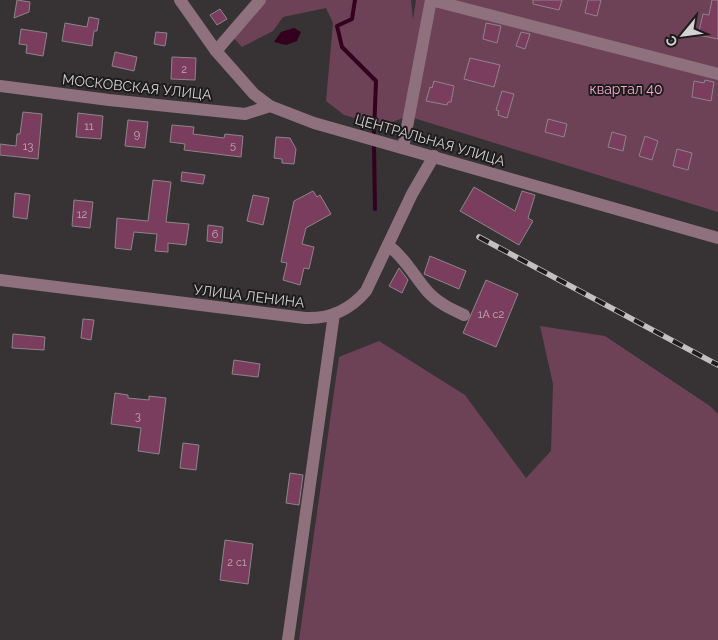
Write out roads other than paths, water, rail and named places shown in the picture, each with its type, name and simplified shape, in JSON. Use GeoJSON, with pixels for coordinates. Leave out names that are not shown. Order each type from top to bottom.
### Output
{"type":"FeatureCollection","features":[{"type":"Feature","properties":{"kind":"street","name":"ЦЕНТРАЛЬНАЯ УЛИЦА"},"geometry":{"type":"LineString","coordinates":[[180,0],[216,51],[245,85],[270,106],[314,123],[718,238]]}},
{"type":"Feature","properties":{"kind":"street"},"geometry":{"type":"LineString","coordinates":[[216,51],[260,0]]}},
{"type":"Feature","properties":{"kind":"street"},"geometry":{"type":"LineString","coordinates":[[403,148],[431,0],[718,74]]}},
{"type":"Feature","properties":{"kind":"street","name":"МОСКОВСКАЯ УЛИЦА"},"geometry":{"type":"LineString","coordinates":[[0,86],[109,100],[245,114],[270,106]]}},
{"type":"Feature","properties":{"kind":"street","name":"УЛИЦА ЛЕНИНА"},"geometry":{"type":"LineString","coordinates":[[0,280],[305,318],[319,318],[334,314],[355,303],[366,291],[412,194],[434,156]]}},
{"type":"Feature","properties":{"kind":"street"},"geometry":{"type":"LineString","coordinates":[[388,245],[401,255],[434,298],[448,308],[464,315]]}},
{"type":"Feature","properties":{"kind":"street"},"geometry":{"type":"LineString","coordinates":[[288,640],[334,314]]}},
{"type":"Feature","properties":{"kind":"waterway"},"geometry":{"type":"LineString","coordinates":[[355,0],[352,19],[337,26],[342,47],[376,81],[374,133]]}},
{"type":"Feature","properties":{"kind":"waterway"},"geometry":{"type":"LineString","coordinates":[[374,147],[375,209]]}},
{"type":"Feature","properties":{"kind":"railway"},"geometry":{"type":"LineString","coordinates":[[479,237],[718,365]]}},
{"type":"Feature","properties":{"kind":"park label","name":"квартал 40"},"geometry":{"type":"Point","coordinates":[626,89]}}]}
